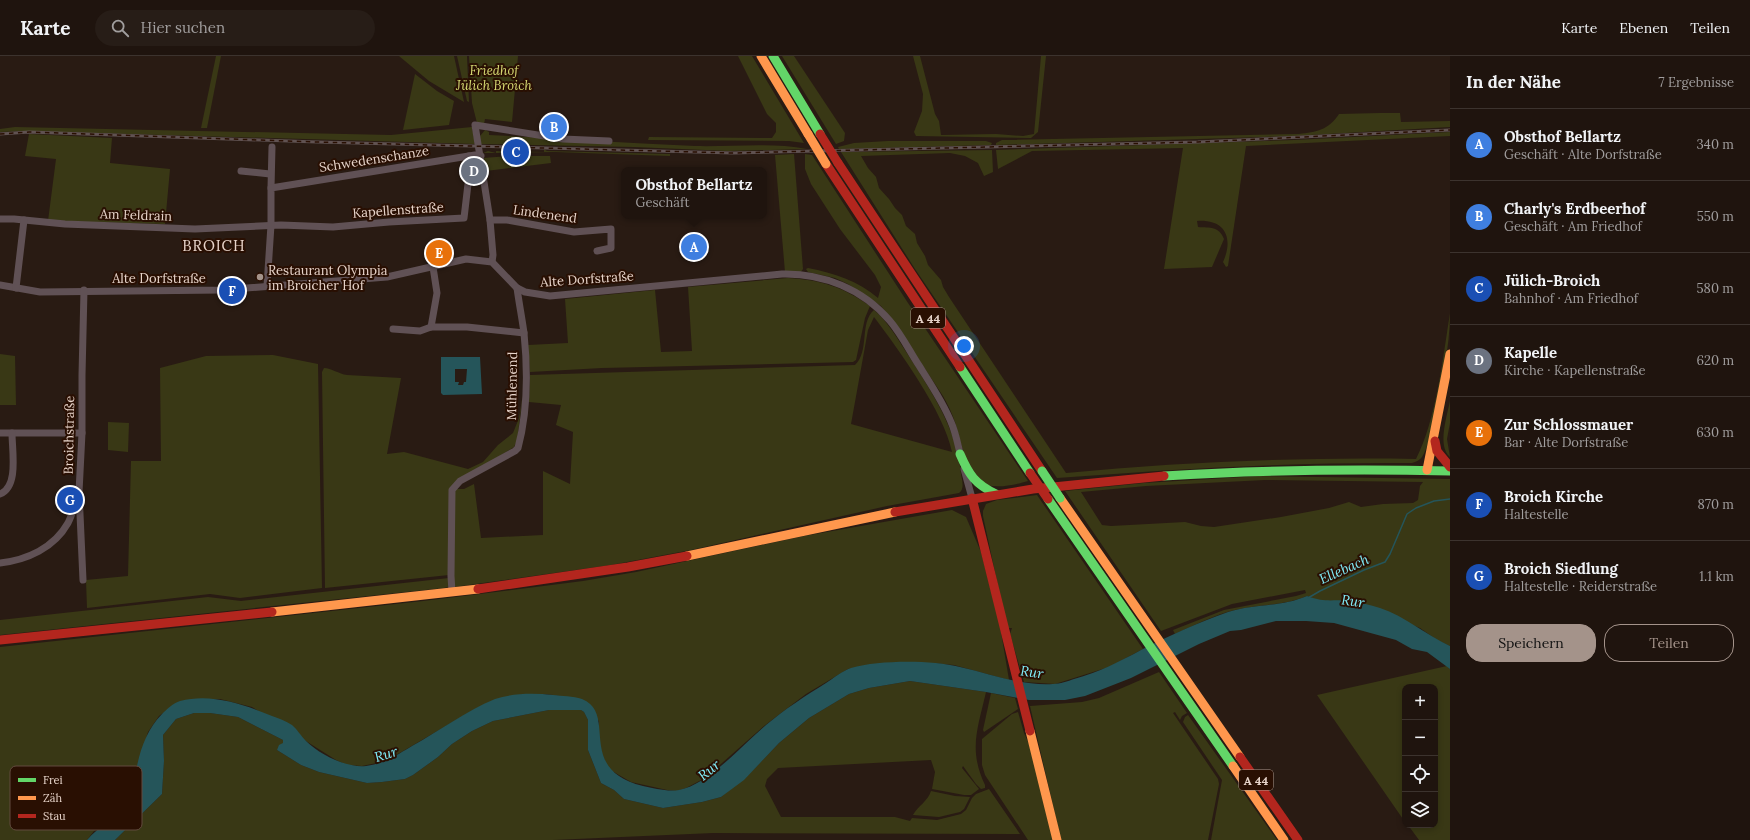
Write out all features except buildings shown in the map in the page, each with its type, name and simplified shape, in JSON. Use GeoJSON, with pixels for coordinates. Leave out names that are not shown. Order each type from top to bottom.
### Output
{"type":"FeatureCollection","features":[{"type":"Feature","properties":{"kind":"main road","name":"A 44"},"geometry":{"type":"LineString","coordinates":[[761,56],[826,164],[1030,473],[1284,840]]}},
{"type":"Feature","properties":{"kind":"main road","name":"A 44"},"geometry":{"type":"LineString","coordinates":[[773,56],[838,163],[1060,498],[1298,840]]}},
{"type":"Feature","properties":{"kind":"main road"},"geometry":{"type":"LineString","coordinates":[[1426,470],[1450,354]]}},
{"type":"Feature","properties":{"kind":"main road"},"geometry":{"type":"LineString","coordinates":[[1434,435],[1437,451],[1450,468]]}},
{"type":"Feature","properties":{"kind":"main road"},"geometry":{"type":"LineString","coordinates":[[960,454],[970,476],[974,481],[987,490],[997,494]]}},
{"type":"Feature","properties":{"kind":"main road"},"geometry":{"type":"LineString","coordinates":[[0,640],[543,581],[635,566],[972,498],[1130,478],[1235,471],[1343,469],[1450,471]]}},
{"type":"Feature","properties":{"kind":"main road"},"geometry":{"type":"LineString","coordinates":[[972,498],[1057,840]]}},
{"type":"Feature","properties":{"kind":"street"},"geometry":{"type":"LineString","coordinates":[[492,262],[493,255],[490,220],[475,125],[563,138],[609,141]]}},
{"type":"Feature","properties":{"kind":"street"},"geometry":{"type":"LineString","coordinates":[[267,286],[271,225],[270,174],[272,147]]}},
{"type":"Feature","properties":{"kind":"street","name":"Schwedenschanze"},"geometry":{"type":"LineString","coordinates":[[271,188],[475,155],[481,156]]}},
{"type":"Feature","properties":{"kind":"street","name":"Kapellenstraße"},"geometry":{"type":"LineString","coordinates":[[271,225],[333,227],[464,218],[470,167],[469,156]]}},
{"type":"Feature","properties":{"kind":"street"},"geometry":{"type":"LineString","coordinates":[[241,171],[270,174]]}},
{"type":"Feature","properties":{"kind":"street","name":"Am Feldrain"},"geometry":{"type":"LineString","coordinates":[[0,219],[65,224],[195,229],[271,225]]}},
{"type":"Feature","properties":{"kind":"street"},"geometry":{"type":"LineString","coordinates":[[16,288],[24,220]]}},
{"type":"Feature","properties":{"kind":"street","name":"Lindenend"},"geometry":{"type":"LineString","coordinates":[[490,220],[507,220],[574,232],[611,229],[611,248],[597,251]]}},
{"type":"Feature","properties":{"kind":"street","name":"Alte Dorfstraße"},"geometry":{"type":"LineString","coordinates":[[0,286],[40,292],[84,290],[222,290],[387,277],[466,259],[492,262],[518,288],[530,294],[550,296],[782,274],[811,276],[832,281],[857,293],[880,311],[900,335],[952,423],[972,498]]}},
{"type":"Feature","properties":{"kind":"street"},"geometry":{"type":"LineString","coordinates":[[431,327],[437,293],[433,267]]}},
{"type":"Feature","properties":{"kind":"street","name":"Mühlenend"},"geometry":{"type":"LineString","coordinates":[[452,592],[450,576],[452,490],[460,481],[518,448],[524,424],[527,374],[524,333],[518,288]]}},
{"type":"Feature","properties":{"kind":"street","name":"Broichstraße"},"geometry":{"type":"LineString","coordinates":[[83,580],[79,492],[82,433],[84,290]]}},
{"type":"Feature","properties":{"kind":"street"},"geometry":{"type":"LineString","coordinates":[[393,329],[420,331],[431,327],[466,327],[524,333]]}},
{"type":"Feature","properties":{"kind":"street"},"geometry":{"type":"LineString","coordinates":[[0,494],[5,492],[10,486],[13,476],[12,433]]}},
{"type":"Feature","properties":{"kind":"street"},"geometry":{"type":"LineString","coordinates":[[0,434],[82,433]]}},
{"type":"Feature","properties":{"kind":"street"},"geometry":{"type":"LineString","coordinates":[[0,563],[27,558],[55,541],[68,523],[79,492]]}},
{"type":"Feature","properties":{"kind":"green space"},"geometry":{"type":"Polygon","coordinates":[[[216,56],[221,56],[207,128],[201,128],[216,56]]]}},
{"type":"Feature","properties":{"kind":"green space"},"geometry":{"type":"Polygon","coordinates":[[[399,56],[454,56],[464,102],[429,81],[399,56]]]}},
{"type":"Feature","properties":{"kind":"green space"},"geometry":{"type":"Polygon","coordinates":[[[457,56],[467,56],[469,102],[467,101],[457,56]]]}},
{"type":"Feature","properties":{"kind":"green space","name":"Friedhof Jülich Broich"},"geometry":{"type":"Polygon","coordinates":[[[469,56],[518,56],[512,122],[485,119],[484,124],[477,123],[472,103],[469,56]]]}},
{"type":"Feature","properties":{"kind":"green space"},"geometry":{"type":"Polygon","coordinates":[[[738,56],[752,56],[804,143],[789,141],[648,140],[649,137],[772,138],[776,132],[776,123],[767,114],[738,56]]]}},
{"type":"Feature","properties":{"kind":"green space"},"geometry":{"type":"Polygon","coordinates":[[[782,56],[794,56],[845,133],[844,141],[836,144],[782,56]]]}},
{"type":"Feature","properties":{"kind":"green space"},"geometry":{"type":"Polygon","coordinates":[[[913,56],[920,56],[935,114],[939,121],[941,135],[996,134],[1023,136],[1034,134],[1041,56],[1046,56],[1038,132],[1031,138],[916,136],[914,132],[922,111],[923,94],[913,56]]]}},
{"type":"Feature","properties":{"kind":"green space"},"geometry":{"type":"Polygon","coordinates":[[[415,74],[437,91],[454,101],[449,125],[403,130],[415,74]]]}},
{"type":"Feature","properties":{"kind":"green space"},"geometry":{"type":"Polygon","coordinates":[[[1400,113],[1401,122],[1450,121],[1450,127],[1293,136],[996,145],[996,143],[1002,140],[1299,134],[1326,127],[1331,124],[1339,114],[1400,113]]]}},
{"type":"Feature","properties":{"kind":"green space"},"geometry":{"type":"Polygon","coordinates":[[[15,127],[391,135],[472,127],[475,144],[26,131],[0,132],[0,129],[15,127]]]}},
{"type":"Feature","properties":{"kind":"green space"},"geometry":{"type":"Polygon","coordinates":[[[485,130],[489,132],[489,135],[695,146],[752,145],[807,149],[728,151],[634,147],[481,144],[480,136],[485,130]]]}},
{"type":"Feature","properties":{"kind":"green space"},"geometry":{"type":"Polygon","coordinates":[[[1450,132],[1450,136],[1246,146],[1228,266],[1226,267],[1223,262],[1228,245],[1225,232],[1214,223],[1197,221],[1198,227],[1214,228],[1220,232],[1224,239],[1212,267],[1164,269],[1183,148],[1032,151],[998,169],[996,150],[1294,140],[1450,132]]]}},
{"type":"Feature","properties":{"kind":"green space"},"geometry":{"type":"Polygon","coordinates":[[[29,134],[112,138],[110,163],[170,169],[165,224],[48,221],[56,159],[25,156],[29,134]]]}},
{"type":"Feature","properties":{"kind":"green space"},"geometry":{"type":"Polygon","coordinates":[[[888,141],[986,141],[992,143],[991,145],[839,149],[838,147],[854,143],[888,141]]]}},
{"type":"Feature","properties":{"kind":"green space"},"geometry":{"type":"Polygon","coordinates":[[[544,149],[547,151],[670,154],[670,156],[555,152],[496,153],[496,151],[544,152],[544,149]]]}},
{"type":"Feature","properties":{"kind":"green space"},"geometry":{"type":"Polygon","coordinates":[[[992,150],[993,172],[984,176],[978,163],[965,156],[950,153],[861,156],[868,168],[876,177],[879,188],[902,215],[906,226],[915,234],[917,243],[925,256],[928,265],[941,280],[949,297],[1066,473],[1241,461],[1416,459],[1423,444],[1434,408],[1450,313],[1447,353],[1442,379],[1430,438],[1422,457],[1418,461],[1412,463],[1234,467],[1057,478],[915,269],[841,152],[992,150]]]}},
{"type":"Feature","properties":{"kind":"green space"},"geometry":{"type":"Polygon","coordinates":[[[488,151],[495,153],[483,153],[488,151]]]}},
{"type":"Feature","properties":{"kind":"green space"},"geometry":{"type":"Polygon","coordinates":[[[794,154],[803,269],[800,273],[785,272],[775,155],[794,154]]]}},
{"type":"Feature","properties":{"kind":"green space"},"geometry":{"type":"Polygon","coordinates":[[[805,154],[812,155],[908,303],[1028,481],[1017,484],[997,486],[990,486],[979,482],[971,472],[961,445],[954,419],[943,396],[896,325],[881,306],[848,284],[835,278],[808,272],[806,269],[808,268],[845,278],[854,282],[878,298],[881,287],[875,275],[840,229],[811,184],[805,169],[805,154]]]}},
{"type":"Feature","properties":{"kind":"green space"},"geometry":{"type":"Polygon","coordinates":[[[550,156],[551,163],[486,171],[483,158],[550,156]]]}},
{"type":"Feature","properties":{"kind":"green space"},"geometry":{"type":"Polygon","coordinates":[[[788,278],[821,283],[841,289],[870,306],[865,318],[856,360],[853,362],[602,368],[530,372],[528,345],[568,343],[565,299],[655,290],[661,352],[692,351],[688,287],[788,278]]]}},
{"type":"Feature","properties":{"kind":"green space"},"geometry":{"type":"Polygon","coordinates":[[[874,310],[889,326],[943,413],[955,442],[959,458],[963,484],[959,493],[887,506],[691,550],[611,565],[454,587],[454,489],[464,489],[474,484],[481,538],[543,535],[543,471],[570,484],[573,432],[556,425],[561,405],[529,402],[530,375],[855,365],[860,359],[864,345],[865,329],[869,316],[874,310]],[[874,317],[868,330],[851,424],[952,452],[940,419],[930,400],[908,364],[874,317]]]}},
{"type":"Feature","properties":{"kind":"green space"},"geometry":{"type":"Polygon","coordinates":[[[0,354],[15,356],[16,405],[0,405],[0,354]]]}},
{"type":"Feature","properties":{"kind":"green space"},"geometry":{"type":"Polygon","coordinates":[[[273,355],[318,364],[322,588],[240,598],[210,594],[87,608],[86,580],[128,576],[131,461],[161,461],[160,368],[206,356],[273,355]]]}},
{"type":"Feature","properties":{"kind":"green space"},"geometry":{"type":"Polygon","coordinates":[[[324,368],[347,375],[401,378],[387,454],[404,452],[468,469],[483,462],[498,445],[513,433],[519,418],[523,393],[517,441],[514,447],[453,485],[449,575],[325,588],[322,372],[324,368]]]}},
{"type":"Feature","properties":{"kind":"green space"},"geometry":{"type":"Polygon","coordinates":[[[1450,401],[1450,423],[1447,439],[1450,457],[1446,452],[1443,438],[1450,401]]]}},
{"type":"Feature","properties":{"kind":"green space"},"geometry":{"type":"Polygon","coordinates":[[[108,422],[129,423],[128,452],[108,450],[108,422]]]}},
{"type":"Feature","properties":{"kind":"green space"},"geometry":{"type":"Polygon","coordinates":[[[1260,476],[1450,479],[1450,646],[1437,640],[1420,628],[1350,601],[1319,601],[1307,596],[1289,602],[1244,608],[1227,612],[1205,620],[1175,634],[1173,630],[1224,610],[1296,596],[1306,593],[1305,590],[1232,604],[1161,631],[1065,491],[1144,483],[1260,476]],[[1265,480],[1146,486],[1081,492],[1102,525],[1111,526],[1185,522],[1201,526],[1214,527],[1281,517],[1329,508],[1349,502],[1361,507],[1383,504],[1413,503],[1418,500],[1420,486],[1423,482],[1265,480]]]}},
{"type":"Feature","properties":{"kind":"green space"},"geometry":{"type":"Polygon","coordinates":[[[1037,495],[1143,649],[1109,667],[1055,684],[1024,682],[1010,634],[1012,628],[1007,628],[983,516],[983,511],[986,504],[997,500],[1037,495]]]}},
{"type":"Feature","properties":{"kind":"green space"},"geometry":{"type":"Polygon","coordinates":[[[952,510],[966,517],[981,552],[1000,626],[1009,680],[954,665],[932,663],[897,663],[848,669],[806,694],[764,726],[705,778],[677,791],[631,782],[608,768],[599,743],[599,721],[573,698],[546,694],[523,694],[475,709],[386,761],[362,766],[347,765],[336,760],[252,707],[220,699],[178,702],[159,716],[148,732],[138,766],[10,766],[10,830],[96,830],[87,840],[0,840],[0,647],[423,601],[583,581],[636,572],[804,536],[952,510]]]}},
{"type":"Feature","properties":{"kind":"green space"},"geometry":{"type":"Polygon","coordinates":[[[449,578],[450,584],[448,587],[444,588],[0,635],[0,620],[208,597],[241,601],[449,578]]]}},
{"type":"Feature","properties":{"kind":"green space"},"geometry":{"type":"Polygon","coordinates":[[[1447,666],[1450,669],[1450,840],[1419,840],[1410,828],[1438,828],[1438,684],[1402,684],[1402,818],[1317,695],[1447,666]]]}},
{"type":"Feature","properties":{"kind":"green space"},"geometry":{"type":"Polygon","coordinates":[[[1159,672],[1187,713],[1182,716],[1180,720],[1175,712],[1173,713],[1218,779],[1219,784],[1208,840],[1061,840],[1030,706],[1082,702],[1099,698],[1159,672]]]}},
{"type":"Feature","properties":{"kind":"green space"},"geometry":{"type":"Polygon","coordinates":[[[910,681],[986,692],[976,738],[977,760],[985,788],[981,789],[976,784],[963,766],[962,768],[979,789],[971,795],[932,789],[935,772],[931,760],[778,768],[767,779],[765,786],[781,817],[895,817],[910,821],[912,818],[937,820],[961,814],[966,810],[972,798],[976,794],[989,789],[1020,834],[713,833],[553,840],[115,840],[125,830],[142,830],[142,814],[162,794],[164,761],[163,735],[176,719],[194,713],[210,713],[238,717],[283,740],[283,744],[277,750],[301,765],[319,772],[367,783],[405,779],[438,757],[452,744],[472,731],[493,721],[549,710],[581,710],[584,712],[588,720],[588,750],[601,783],[614,790],[624,799],[663,808],[702,802],[721,797],[754,769],[779,743],[809,718],[849,694],[869,688],[910,681]]]}},
{"type":"Feature","properties":{"kind":"green space"},"geometry":{"type":"Polygon","coordinates":[[[991,693],[1015,698],[1018,709],[984,732],[983,730],[991,693]]]}},
{"type":"Feature","properties":{"kind":"green space"},"geometry":{"type":"Polygon","coordinates":[[[1018,712],[1029,744],[1054,840],[1028,840],[985,775],[982,765],[982,739],[1012,714],[1018,712]]]}},
{"type":"Feature","properties":{"kind":"green space"},"geometry":{"type":"Polygon","coordinates":[[[1188,715],[1277,840],[1211,840],[1222,780],[1183,722],[1185,717],[1188,715]]]}},
{"type":"Feature","properties":{"kind":"green space"},"geometry":{"type":"Polygon","coordinates":[[[931,791],[955,796],[970,797],[964,809],[960,812],[939,817],[913,815],[928,798],[931,791]]]}},
{"type":"Feature","properties":{"kind":"water"},"geometry":{"type":"Polygon","coordinates":[[[441,357],[480,357],[482,394],[443,395],[441,393],[441,357]],[[455,369],[455,382],[459,382],[458,385],[463,385],[464,382],[466,382],[467,369],[455,369]]]}},
{"type":"Feature","properties":{"kind":"water","name":"Rur"},"geometry":{"type":"Polygon","coordinates":[[[1307,596],[1324,600],[1353,601],[1389,611],[1450,646],[1450,669],[1427,652],[1412,649],[1396,640],[1334,623],[1276,621],[1241,630],[1230,631],[1199,644],[1131,678],[1085,696],[1065,700],[1029,700],[910,681],[869,688],[849,694],[809,718],[779,743],[744,780],[721,797],[702,802],[663,808],[624,799],[614,790],[601,783],[588,750],[588,720],[584,712],[581,710],[549,710],[493,721],[472,731],[452,744],[438,757],[405,779],[367,783],[319,772],[301,765],[277,750],[279,745],[283,743],[283,740],[238,717],[210,713],[194,713],[176,719],[163,735],[164,761],[162,794],[142,814],[142,766],[137,766],[143,745],[157,719],[180,701],[203,698],[215,699],[250,707],[292,725],[306,741],[326,756],[342,763],[366,766],[390,759],[463,715],[495,699],[531,694],[575,697],[582,699],[592,706],[597,717],[603,755],[610,767],[622,778],[643,786],[661,790],[679,790],[690,787],[702,780],[725,763],[780,714],[844,671],[851,668],[876,663],[891,662],[935,663],[960,667],[1006,679],[1029,683],[1058,684],[1117,663],[1173,634],[1228,612],[1238,609],[1297,600],[1307,596]]]}},
{"type":"Feature","properties":{"kind":"water"},"geometry":{"type":"Polygon","coordinates":[[[125,830],[115,840],[87,840],[96,831],[125,830]]]}},
{"type":"Feature","properties":{"kind":"waterway","name":"Ellebach"},"geometry":{"type":"LineString","coordinates":[[1308,598],[1364,570],[1385,562],[1390,554],[1407,514],[1416,508],[1434,501],[1450,499]]}},
{"type":"Feature","properties":{"kind":"railway"},"geometry":{"type":"LineString","coordinates":[[0,134],[29,132],[317,142],[733,153],[1198,142],[1450,130]]}},
{"type":"Feature","properties":{"kind":"traffic: fast"},"geometry":{"type":"LineString","coordinates":[[773,56],[820,134]]}},
{"type":"Feature","properties":{"kind":"traffic: fast"},"geometry":{"type":"LineString","coordinates":[[960,367],[1030,473]]}},
{"type":"Feature","properties":{"kind":"traffic: fast"},"geometry":{"type":"LineString","coordinates":[[960,454],[966,468],[974,478],[996,494]]}},
{"type":"Feature","properties":{"kind":"traffic: fast"},"geometry":{"type":"LineString","coordinates":[[1164,476],[1307,470],[1450,471]]}},
{"type":"Feature","properties":{"kind":"traffic: fast"},"geometry":{"type":"LineString","coordinates":[[1042,471],[1060,498]]}},
{"type":"Feature","properties":{"kind":"traffic: fast"},"geometry":{"type":"LineString","coordinates":[[1048,499],[1233,766]]}},
{"type":"Feature","properties":{"kind":"traffic: slow"},"geometry":{"type":"LineString","coordinates":[[761,56],[808,134]]}},
{"type":"Feature","properties":{"kind":"traffic: slow"},"geometry":{"type":"LineString","coordinates":[[808,134],[826,164]]}},
{"type":"Feature","properties":{"kind":"traffic: slow"},"geometry":{"type":"LineString","coordinates":[[1427,470],[1450,354]]}},
{"type":"Feature","properties":{"kind":"traffic: slow"},"geometry":{"type":"LineString","coordinates":[[1060,498],[1240,757]]}},
{"type":"Feature","properties":{"kind":"traffic: slow"},"geometry":{"type":"LineString","coordinates":[[687,556],[895,512]]}},
{"type":"Feature","properties":{"kind":"traffic: slow"},"geometry":{"type":"LineString","coordinates":[[272,612],[478,589]]}},
{"type":"Feature","properties":{"kind":"traffic: slow"},"geometry":{"type":"LineString","coordinates":[[1030,731],[1057,840]]}},
{"type":"Feature","properties":{"kind":"traffic: slow"},"geometry":{"type":"LineString","coordinates":[[1233,766],[1284,840]]}},
{"type":"Feature","properties":{"kind":"traffic: jam"},"geometry":{"type":"LineString","coordinates":[[820,134],[838,163]]}},
{"type":"Feature","properties":{"kind":"traffic: jam"},"geometry":{"type":"LineString","coordinates":[[838,163],[1042,471]]}},
{"type":"Feature","properties":{"kind":"traffic: jam"},"geometry":{"type":"LineString","coordinates":[[826,164],[960,367]]}},
{"type":"Feature","properties":{"kind":"traffic: jam"},"geometry":{"type":"LineString","coordinates":[[1435,441],[1437,451],[1450,467]]}},
{"type":"Feature","properties":{"kind":"traffic: jam"},"geometry":{"type":"LineString","coordinates":[[1030,473],[1048,499]]}},
{"type":"Feature","properties":{"kind":"traffic: jam"},"geometry":{"type":"LineString","coordinates":[[895,512],[1033,489],[1164,476]]}},
{"type":"Feature","properties":{"kind":"traffic: jam"},"geometry":{"type":"LineString","coordinates":[[972,498],[1030,731]]}},
{"type":"Feature","properties":{"kind":"traffic: jam"},"geometry":{"type":"LineString","coordinates":[[478,589],[628,567],[687,556]]}},
{"type":"Feature","properties":{"kind":"traffic: jam"},"geometry":{"type":"LineString","coordinates":[[0,640],[272,612]]}},
{"type":"Feature","properties":{"kind":"traffic: jam"},"geometry":{"type":"LineString","coordinates":[[1240,757],[1298,840]]}},
{"type":"Feature","properties":{"kind":"place","name":"Charly's Erdbeerhof"},"geometry":{"type":"Point","coordinates":[554,127]}},
{"type":"Feature","properties":{"kind":"place","name":"Jülich-Broich"},"geometry":{"type":"Point","coordinates":[516,152]}},
{"type":"Feature","properties":{"kind":"place","name":"Kapelle"},"geometry":{"type":"Point","coordinates":[474,171]}},
{"type":"Feature","properties":{"kind":"place","name":"Obsthof Bellartz"},"geometry":{"type":"Point","coordinates":[694,247]}},
{"type":"Feature","properties":{"kind":"place","name":"Zur Schlossmauer"},"geometry":{"type":"Point","coordinates":[439,253]}},
{"type":"Feature","properties":{"kind":"place","name":"Restaurant Olympia im Broicher Hof"},"geometry":{"type":"Point","coordinates":[260,277]}},
{"type":"Feature","properties":{"kind":"place","name":"Broich Kirche"},"geometry":{"type":"Point","coordinates":[232,291]}},
{"type":"Feature","properties":{"kind":"place","name":"Broich Siedlung"},"geometry":{"type":"Point","coordinates":[70,500]}},
{"type":"Feature","properties":{"kind":"district","name":"BROICH"},"geometry":{"type":"Point","coordinates":[214,245]}}]}
